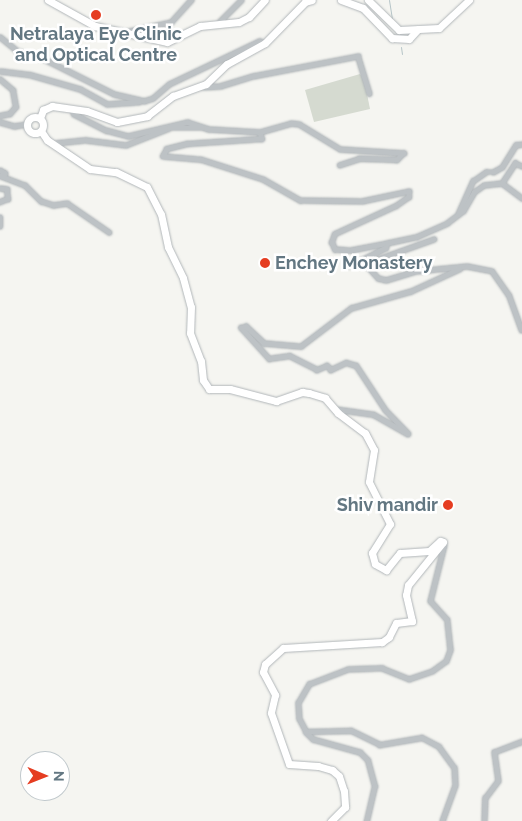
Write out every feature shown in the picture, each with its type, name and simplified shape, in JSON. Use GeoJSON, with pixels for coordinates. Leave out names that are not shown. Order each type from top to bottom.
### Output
{"type":"FeatureCollection","features":[{"type":"Feature","properties":{"kind":"main road"},"geometry":{"type":"LineString","coordinates":[[48,0],[95,26],[119,34],[167,42],[200,26],[249,17],[265,0]]}},
{"type":"Feature","properties":{"kind":"main road"},"geometry":{"type":"LineString","coordinates":[[312,0],[305,2],[265,43],[227,64],[206,84],[173,96],[162,108],[134,120],[117,122],[72,108],[52,106],[43,110],[40,118],[43,124],[41,131],[47,140],[90,170],[116,172],[147,186],[161,214],[168,247],[183,278],[190,306],[190,333],[201,362],[203,380],[209,389],[230,389],[276,401],[309,392],[324,398],[365,433],[374,450],[369,482],[390,524],[372,552],[376,564],[386,570],[400,553],[428,551],[440,541],[444,545],[408,586],[406,595],[412,621],[396,623],[389,637],[382,642],[283,648],[265,664],[263,672],[274,695],[271,713],[289,764],[318,766],[332,770],[339,776],[344,791],[345,807],[331,821]]}},
{"type":"Feature","properties":{"kind":"main road"},"geometry":{"type":"LineString","coordinates":[[341,0],[363,8],[392,38],[409,39],[418,29]]}},
{"type":"Feature","properties":{"kind":"main road"},"geometry":{"type":"LineString","coordinates":[[368,0],[394,28],[418,29],[440,28],[468,0]]}},
{"type":"Feature","properties":{"kind":"main road"},"geometry":{"type":"LineString","coordinates":[[40,118],[32,117],[26,124],[31,132],[41,131]]}},
{"type":"Feature","properties":{"kind":"street"},"geometry":{"type":"LineString","coordinates":[[119,34],[171,22],[191,0]]}},
{"type":"Feature","properties":{"kind":"street"},"geometry":{"type":"LineString","coordinates":[[216,24],[241,0]]}},
{"type":"Feature","properties":{"kind":"street"},"geometry":{"type":"LineString","coordinates":[[0,37],[17,51],[42,58],[114,94],[144,101]]}},
{"type":"Feature","properties":{"kind":"street"},"geometry":{"type":"LineString","coordinates":[[0,71],[31,75],[80,88],[107,104],[144,101],[153,98],[169,84],[259,41],[265,43]]}},
{"type":"Feature","properties":{"kind":"street"},"geometry":{"type":"LineString","coordinates":[[197,87],[220,86],[253,76],[358,56],[368,93]]}},
{"type":"Feature","properties":{"kind":"street"},"geometry":{"type":"LineString","coordinates":[[0,79],[13,90],[16,107],[10,114],[0,116]]}},
{"type":"Feature","properties":{"kind":"street"},"geometry":{"type":"LineString","coordinates":[[72,108],[74,114],[106,130],[128,136],[136,143]]}},
{"type":"Feature","properties":{"kind":"street"},"geometry":{"type":"LineString","coordinates":[[0,122],[14,126],[26,124]]}},
{"type":"Feature","properties":{"kind":"street"},"geometry":{"type":"LineString","coordinates":[[128,136],[187,122],[209,128]]}},
{"type":"Feature","properties":{"kind":"street"},"geometry":{"type":"LineString","coordinates":[[47,140],[59,144],[86,140],[105,144],[136,143],[169,128],[209,128],[260,132],[291,123],[300,124],[340,149],[404,153],[397,160],[359,159],[340,165]]}},
{"type":"Feature","properties":{"kind":"street"},"geometry":{"type":"LineString","coordinates":[[260,132],[262,140],[187,144],[167,149],[163,156],[200,159],[263,179],[300,200],[362,201],[406,190],[409,197],[372,218],[343,228],[335,234],[332,242],[335,249],[351,250],[416,237],[447,223],[458,214],[474,192],[484,185],[502,183],[522,198]]}},
{"type":"Feature","properties":{"kind":"street"},"geometry":{"type":"LineString","coordinates":[[458,214],[473,181],[486,172],[493,172],[502,167],[516,145],[522,144]]}},
{"type":"Feature","properties":{"kind":"street"},"geometry":{"type":"LineString","coordinates":[[502,183],[515,162],[522,166]]}},
{"type":"Feature","properties":{"kind":"street"},"geometry":{"type":"LineString","coordinates":[[0,170],[5,173],[1,176],[25,185],[41,201],[53,205],[67,203],[109,232]]}},
{"type":"Feature","properties":{"kind":"street"},"geometry":{"type":"LineString","coordinates":[[0,188],[7,189],[8,199],[0,202]]}},
{"type":"Feature","properties":{"kind":"street"},"geometry":{"type":"LineString","coordinates":[[0,218],[0,226]]}},
{"type":"Feature","properties":{"kind":"street"},"geometry":{"type":"LineString","coordinates":[[347,266],[434,239]]}},
{"type":"Feature","properties":{"kind":"street"},"geometry":{"type":"LineString","coordinates":[[363,262],[386,248],[387,243]]}},
{"type":"Feature","properties":{"kind":"street"},"geometry":{"type":"LineString","coordinates":[[363,262],[378,278],[390,280],[416,271],[467,266],[497,274],[518,314],[522,330]]}},
{"type":"Feature","properties":{"kind":"street"},"geometry":{"type":"LineString","coordinates":[[335,409],[373,414],[408,434],[385,410],[356,366],[346,363],[331,370],[327,366],[317,370],[290,356],[269,359],[241,328],[246,326],[264,344],[301,346],[351,308],[411,291],[467,266]]}},
{"type":"Feature","properties":{"kind":"street"},"geometry":{"type":"LineString","coordinates":[[367,821],[375,786],[368,760],[360,752],[313,739],[306,732],[299,719],[298,703],[309,684],[348,669],[362,667],[382,668],[409,679],[432,671],[449,657],[446,620],[430,601],[444,545]]}},
{"type":"Feature","properties":{"kind":"street"},"geometry":{"type":"LineString","coordinates":[[306,732],[351,731],[380,745],[422,738],[439,747],[454,768],[455,785],[442,821]]}},
{"type":"Feature","properties":{"kind":"street"},"geometry":{"type":"LineString","coordinates":[[484,821],[485,798],[498,781],[494,752],[522,741]]}},
{"type":"Feature","properties":{"kind":"shaded area"},"geometry":{"type":"Polygon","coordinates":[[[360,74],[364,79],[370,109],[314,122],[305,90],[360,74]]]}},
{"type":"Feature","properties":{"kind":"waterway"},"geometry":{"type":"LineString","coordinates":[[389,0],[392,19]]}},
{"type":"Feature","properties":{"kind":"waterway"},"geometry":{"type":"LineString","coordinates":[[401,47],[402,54]]}},
{"type":"Feature","properties":{"kind":"place","name":"Netralaya Eye Clinic and Optical Centre"},"geometry":{"type":"Point","coordinates":[96,15]}},
{"type":"Feature","properties":{"kind":"place","name":"Enchey Monastery"},"geometry":{"type":"Point","coordinates":[265,263]}},
{"type":"Feature","properties":{"kind":"place","name":"Shiv mandir"},"geometry":{"type":"Point","coordinates":[448,505]}}]}
